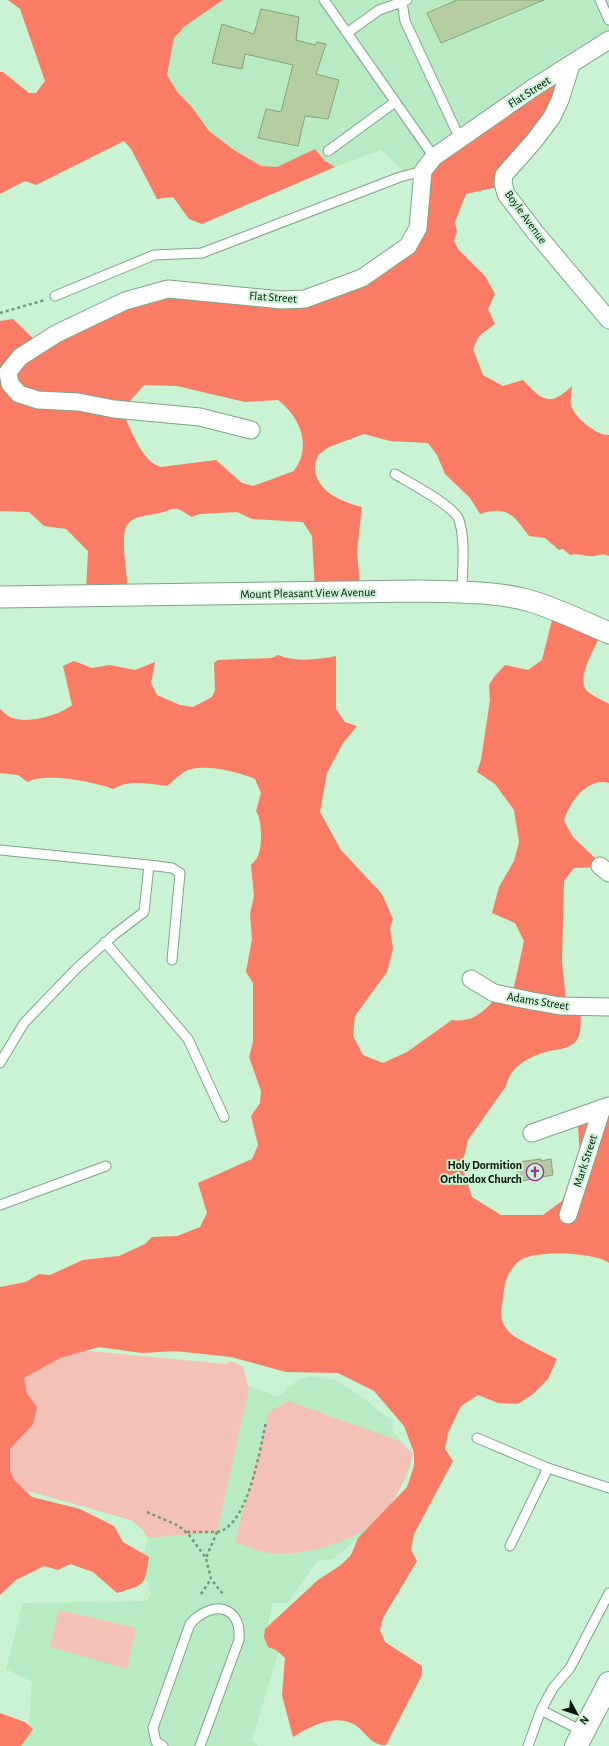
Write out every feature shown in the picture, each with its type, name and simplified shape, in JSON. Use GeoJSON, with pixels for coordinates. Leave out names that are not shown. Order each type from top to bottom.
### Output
{"type":"FeatureCollection","features":[{"type":"Feature","properties":{"kind":"main road"},"geometry":{"type":"LineString","coordinates":[[580,1739],[609,1683]]}},
{"type":"Feature","properties":{"kind":"street","name":"Flat Street"},"geometry":{"type":"LineString","coordinates":[[251,430],[200,417],[163,412],[134,411],[99,407],[78,402],[38,400],[19,394],[10,384],[8,372],[25,353],[56,334],[125,302],[155,292],[168,289],[282,300],[305,299],[362,278],[408,246],[418,228],[423,171],[434,157],[533,88],[609,40]]}},
{"type":"Feature","properties":{"kind":"street","name":"Boyle Avenue"},"geometry":{"type":"LineString","coordinates":[[571,65],[560,100],[552,117],[534,141],[504,175],[503,183],[506,194],[535,232],[609,320]]}},
{"type":"Feature","properties":{"kind":"street","name":"Mount Pleasant View Avenue"},"geometry":{"type":"LineString","coordinates":[[0,598],[420,592],[489,594],[525,599],[554,608],[609,633]]}},
{"type":"Feature","properties":{"kind":"street","name":"Adams Street"},"geometry":{"type":"LineString","coordinates":[[471,979],[494,993],[532,1001],[560,1006],[609,1007]]}},
{"type":"Feature","properties":{"kind":"street"},"geometry":{"type":"LineString","coordinates":[[532,1134],[606,1107]]}},
{"type":"Feature","properties":{"kind":"street","name":"Mark Street"},"geometry":{"type":"LineString","coordinates":[[568,1215],[606,1107]]}},
{"type":"Feature","properties":{"kind":"lane"},"geometry":{"type":"LineString","coordinates":[[324,0],[434,157]]}},
{"type":"Feature","properties":{"kind":"lane"},"geometry":{"type":"LineString","coordinates":[[600,0],[609,20]]}},
{"type":"Feature","properties":{"kind":"lane"},"geometry":{"type":"LineString","coordinates":[[347,33],[379,10],[404,1],[405,21],[460,139]]}},
{"type":"Feature","properties":{"kind":"lane"},"geometry":{"type":"LineString","coordinates":[[328,151],[395,102]]}},
{"type":"Feature","properties":{"kind":"lane"},"geometry":{"type":"LineString","coordinates":[[55,296],[154,255],[202,253],[400,177],[423,171]]}},
{"type":"Feature","properties":{"kind":"lane"},"geometry":{"type":"LineString","coordinates":[[395,474],[445,504],[459,518],[463,550],[462,593]]}},
{"type":"Feature","properties":{"kind":"lane"},"geometry":{"type":"LineString","coordinates":[[0,850],[149,865],[172,868],[180,873],[172,960]]}},
{"type":"Feature","properties":{"kind":"lane"},"geometry":{"type":"LineString","coordinates":[[0,1063],[24,1023],[76,969],[105,942],[144,912],[149,865]]}},
{"type":"Feature","properties":{"kind":"lane"},"geometry":{"type":"LineString","coordinates":[[105,942],[188,1039],[224,1117]]}},
{"type":"Feature","properties":{"kind":"lane"},"geometry":{"type":"LineString","coordinates":[[0,1205],[106,1166]]}},
{"type":"Feature","properties":{"kind":"lane"},"geometry":{"type":"LineString","coordinates":[[477,1438],[548,1468],[609,1488]]}},
{"type":"Feature","properties":{"kind":"lane"},"geometry":{"type":"LineString","coordinates":[[510,1546],[548,1468]]}},
{"type":"Feature","properties":{"kind":"lane"},"geometry":{"type":"LineString","coordinates":[[528,1746],[541,1710],[553,1688],[570,1668],[609,1593]]}},
{"type":"Feature","properties":{"kind":"lane"},"geometry":{"type":"LineString","coordinates":[[163,1746],[156,1742],[153,1728],[190,1624],[200,1613],[218,1608],[227,1611],[235,1619],[239,1630],[239,1640],[200,1746]]}},
{"type":"Feature","properties":{"kind":"lane"},"geometry":{"type":"LineString","coordinates":[[541,1710],[580,1739]]}},
{"type":"Feature","properties":{"kind":"path"},"geometry":{"type":"LineString","coordinates":[[0,313],[55,296]]}},
{"type":"Feature","properties":{"kind":"path"},"geometry":{"type":"LineString","coordinates":[[186,1532],[223,1531],[241,1509],[249,1493],[266,1422]]}},
{"type":"Feature","properties":{"kind":"path"},"geometry":{"type":"LineString","coordinates":[[147,1512],[179,1526],[186,1532],[206,1558],[212,1579],[223,1594]]}},
{"type":"Feature","properties":{"kind":"path"},"geometry":{"type":"LineString","coordinates":[[206,1558],[216,1532]]}},
{"type":"Feature","properties":{"kind":"path"},"geometry":{"type":"LineString","coordinates":[[201,1594],[212,1579]]}},
{"type":"Feature","properties":{"kind":"shaded area"},"geometry":{"type":"Polygon","coordinates":[[[8,0],[223,0],[185,26],[174,38],[167,75],[178,93],[191,106],[209,131],[234,150],[261,166],[277,167],[315,149],[325,161],[335,167],[202,224],[189,219],[173,197],[157,199],[131,149],[124,141],[36,185],[25,181],[0,194],[0,72],[3,72],[29,93],[36,93],[45,81],[20,9],[8,0]]]}},
{"type":"Feature","properties":{"kind":"shaded area"},"geometry":{"type":"Polygon","coordinates":[[[223,0],[609,0],[609,33],[417,183],[381,150],[335,167],[325,161],[315,149],[277,168],[261,166],[234,150],[209,131],[191,106],[178,93],[167,75],[174,38],[185,26],[223,0]]]}},
{"type":"Feature","properties":{"kind":"shaded area"},"geometry":{"type":"Polygon","coordinates":[[[559,66],[555,100],[502,186],[466,194],[455,222],[457,232],[454,241],[458,249],[485,276],[495,294],[488,309],[495,324],[479,336],[473,349],[483,375],[503,386],[523,380],[535,392],[546,399],[557,397],[572,386],[571,405],[573,410],[581,420],[592,429],[609,435],[609,556],[603,554],[593,556],[575,554],[570,555],[563,549],[559,550],[545,538],[529,536],[519,523],[509,514],[497,511],[480,514],[470,498],[445,474],[437,455],[428,443],[390,441],[364,434],[329,447],[318,455],[315,465],[317,478],[326,490],[340,499],[362,507],[357,551],[360,585],[315,591],[312,536],[303,522],[252,519],[237,512],[200,514],[192,517],[180,510],[174,509],[136,518],[127,525],[124,538],[124,556],[128,589],[86,591],[88,551],[66,529],[44,526],[29,512],[0,511],[0,321],[13,319],[38,343],[128,297],[301,296],[384,260],[407,234],[413,216],[421,178],[559,66]],[[144,385],[123,409],[124,416],[138,445],[148,459],[154,464],[161,467],[216,460],[242,483],[253,486],[294,471],[300,461],[303,441],[295,418],[278,400],[245,402],[177,386],[144,385]]]}},
{"type":"Feature","properties":{"kind":"shaded area"},"geometry":{"type":"Polygon","coordinates":[[[555,608],[603,630],[588,661],[585,670],[584,685],[589,693],[609,704],[609,783],[601,782],[593,784],[580,793],[566,814],[564,821],[573,837],[602,865],[602,867],[574,868],[564,881],[562,962],[566,1001],[580,1003],[580,1032],[577,1040],[570,1046],[546,1052],[526,1060],[511,1073],[506,1086],[468,1140],[462,1165],[472,1197],[501,1215],[543,1215],[562,1201],[580,1156],[578,1126],[609,1103],[609,1263],[602,1259],[578,1254],[535,1255],[518,1262],[507,1278],[504,1287],[501,1316],[503,1323],[513,1335],[557,1359],[548,1379],[533,1394],[518,1404],[498,1403],[478,1395],[461,1406],[448,1433],[445,1449],[453,1461],[414,1534],[411,1550],[417,1561],[383,1618],[380,1630],[385,1642],[422,1666],[422,1675],[386,1745],[381,1745],[372,1741],[355,1725],[339,1720],[323,1722],[293,1737],[282,1695],[285,1658],[276,1650],[268,1647],[264,1637],[265,1629],[318,1580],[341,1565],[351,1555],[358,1538],[407,1487],[414,1466],[414,1453],[404,1426],[374,1391],[338,1373],[286,1372],[231,1357],[175,1351],[142,1353],[99,1347],[60,1358],[24,1378],[27,1394],[37,1407],[33,1424],[10,1449],[10,1470],[14,1480],[32,1497],[80,1509],[114,1526],[123,1542],[149,1557],[146,1574],[142,1583],[134,1588],[117,1593],[93,1572],[70,1564],[58,1570],[44,1566],[16,1580],[0,1595],[0,1287],[26,1282],[39,1274],[50,1275],[83,1260],[119,1256],[145,1244],[152,1237],[177,1236],[200,1227],[207,1213],[198,1183],[252,1159],[258,1145],[251,1116],[260,1103],[261,1091],[249,1057],[253,1042],[253,983],[246,972],[252,939],[250,914],[254,896],[251,865],[257,858],[261,841],[260,820],[256,811],[261,793],[255,779],[230,771],[209,768],[191,769],[184,772],[167,786],[133,783],[113,789],[83,781],[58,778],[36,779],[28,782],[18,775],[0,773],[0,709],[8,716],[19,720],[27,720],[44,718],[67,709],[72,705],[63,666],[74,661],[92,668],[110,665],[135,670],[155,662],[151,683],[157,695],[180,705],[193,707],[212,697],[215,690],[214,663],[218,660],[272,658],[278,655],[292,659],[307,660],[336,656],[336,709],[345,722],[357,726],[343,743],[327,773],[320,812],[341,850],[382,894],[393,919],[390,928],[393,949],[387,972],[355,1016],[353,1036],[363,1055],[383,1063],[407,1052],[452,1020],[469,1019],[476,1016],[488,1007],[505,988],[514,987],[524,941],[515,923],[492,913],[499,887],[514,861],[519,842],[514,810],[495,784],[477,772],[481,760],[490,700],[489,685],[505,665],[528,670],[542,660],[555,608]]]}},
{"type":"Feature","properties":{"kind":"shaded area"},"geometry":{"type":"Polygon","coordinates":[[[9,1343],[225,1364],[231,1361],[243,1367],[249,1389],[217,1532],[148,1538],[143,1530],[131,1520],[0,1483],[9,1343]]]}},
{"type":"Feature","properties":{"kind":"shaded area"},"geometry":{"type":"Polygon","coordinates":[[[231,1361],[237,1381],[278,1397],[299,1379],[311,1376],[335,1380],[362,1397],[381,1413],[393,1420],[392,1429],[413,1454],[407,1476],[393,1501],[367,1531],[333,1559],[317,1561],[288,1603],[273,1603],[268,1623],[278,1654],[252,1740],[258,1746],[0,1746],[29,1724],[32,1682],[6,1669],[23,1603],[147,1601],[151,1593],[148,1582],[138,1577],[148,1538],[143,1530],[131,1520],[0,1483],[231,1361]]]}},
{"type":"Feature","properties":{"kind":"shaded area"},"geometry":{"type":"Polygon","coordinates":[[[288,1401],[399,1441],[413,1454],[408,1472],[396,1496],[379,1518],[369,1527],[343,1541],[328,1546],[298,1553],[283,1554],[252,1549],[235,1542],[269,1412],[288,1401]]]}},
{"type":"Feature","properties":{"kind":"shaded area"},"geometry":{"type":"Polygon","coordinates":[[[59,1610],[136,1628],[127,1669],[50,1647],[59,1610]]]}},
{"type":"Feature","properties":{"kind":"shaded area"},"geometry":{"type":"Polygon","coordinates":[[[0,1713],[25,1722],[33,1729],[21,1746],[0,1746],[0,1713]]]}},
{"type":"Feature","properties":{"kind":"building"},"geometry":{"type":"Polygon","coordinates":[[[457,0],[544,0],[441,43],[427,13],[457,0]]]}},
{"type":"Feature","properties":{"kind":"building"},"geometry":{"type":"Polygon","coordinates":[[[261,9],[299,17],[296,40],[315,45],[317,42],[326,44],[316,74],[339,80],[328,119],[305,116],[298,146],[258,138],[266,109],[281,112],[293,65],[245,54],[242,69],[212,63],[222,24],[254,34],[261,9]]]}},
{"type":"Feature","properties":{"kind":"building","name":"Holy Dormition Orthodox Church"},"geometry":{"type":"Polygon","coordinates":[[[541,1159],[541,1161],[551,1159],[553,1175],[522,1181],[522,1178],[518,1175],[517,1168],[520,1165],[519,1162],[541,1159]]]}},
{"type":"Feature","properties":{"kind":"place","name":"Holy Dormition Orthodox Church"},"geometry":{"type":"Point","coordinates":[535,1172]}}]}
